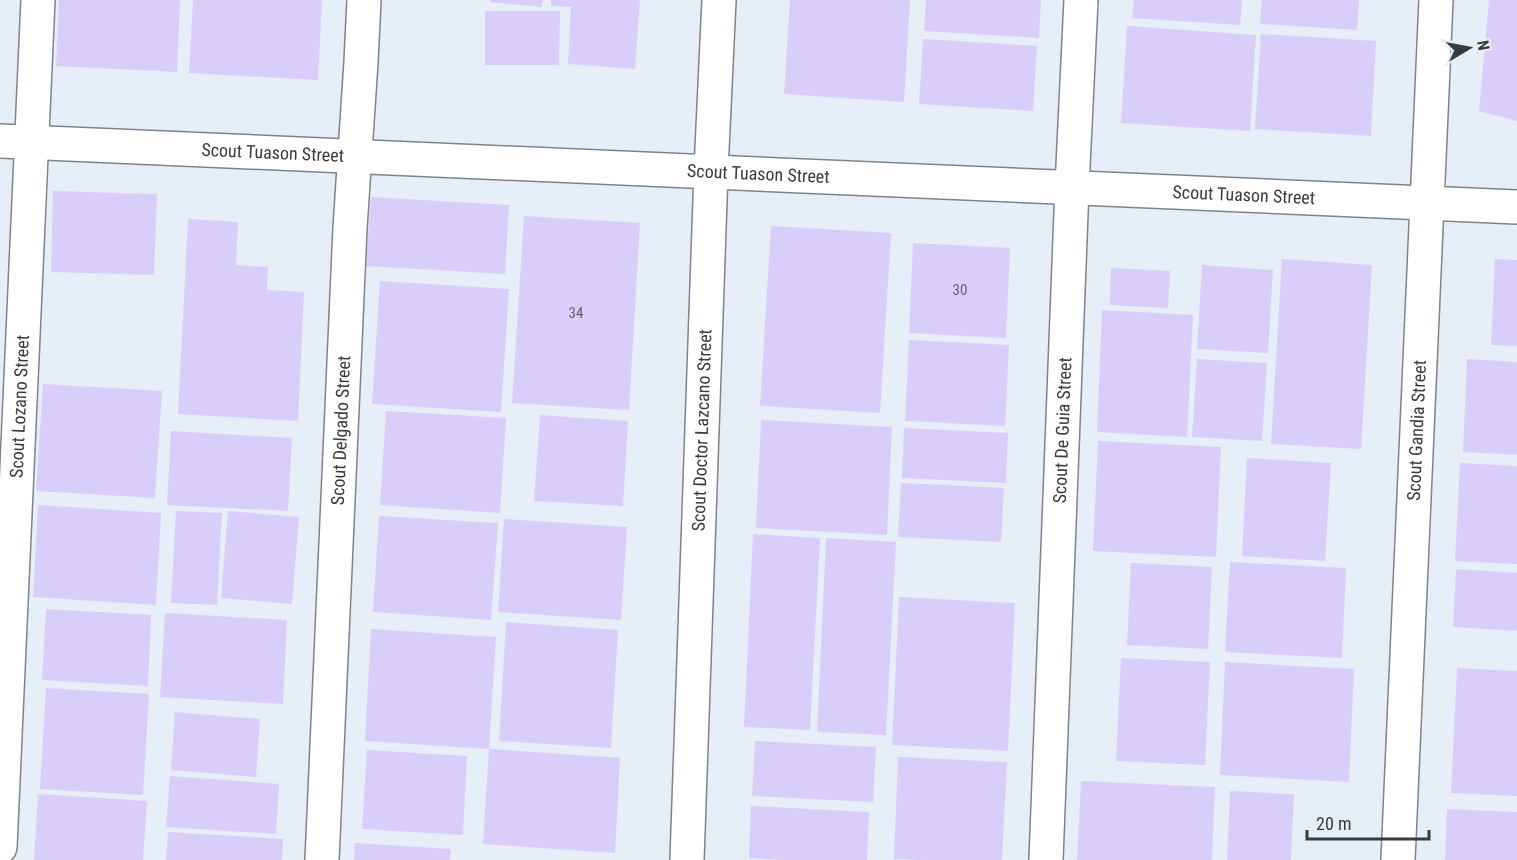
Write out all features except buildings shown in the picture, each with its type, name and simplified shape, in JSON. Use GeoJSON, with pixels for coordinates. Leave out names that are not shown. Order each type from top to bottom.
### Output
{"type":"FeatureCollection","features":[{"type":"Feature","properties":{"kind":"street","name":"Scout Lozano Street"},"geometry":{"type":"LineString","coordinates":[[0,847],[38,0]]}},
{"type":"Feature","properties":{"kind":"street","name":"Scout Delgado Street"},"geometry":{"type":"LineString","coordinates":[[322,860],[364,0]]}},
{"type":"Feature","properties":{"kind":"street","name":"Scout Doctor Lazcano Street"},"geometry":{"type":"LineString","coordinates":[[687,860],[719,0]]}},
{"type":"Feature","properties":{"kind":"street","name":"Scout De Guia Street"},"geometry":{"type":"LineString","coordinates":[[1046,860],[1081,0]]}},
{"type":"Feature","properties":{"kind":"street","name":"Scout Gandia Street"},"geometry":{"type":"LineString","coordinates":[[1398,860],[1436,0]]}},
{"type":"Feature","properties":{"kind":"street","name":"Scout Tuason Street"},"geometry":{"type":"LineString","coordinates":[[0,141],[1517,207]]}}]}
